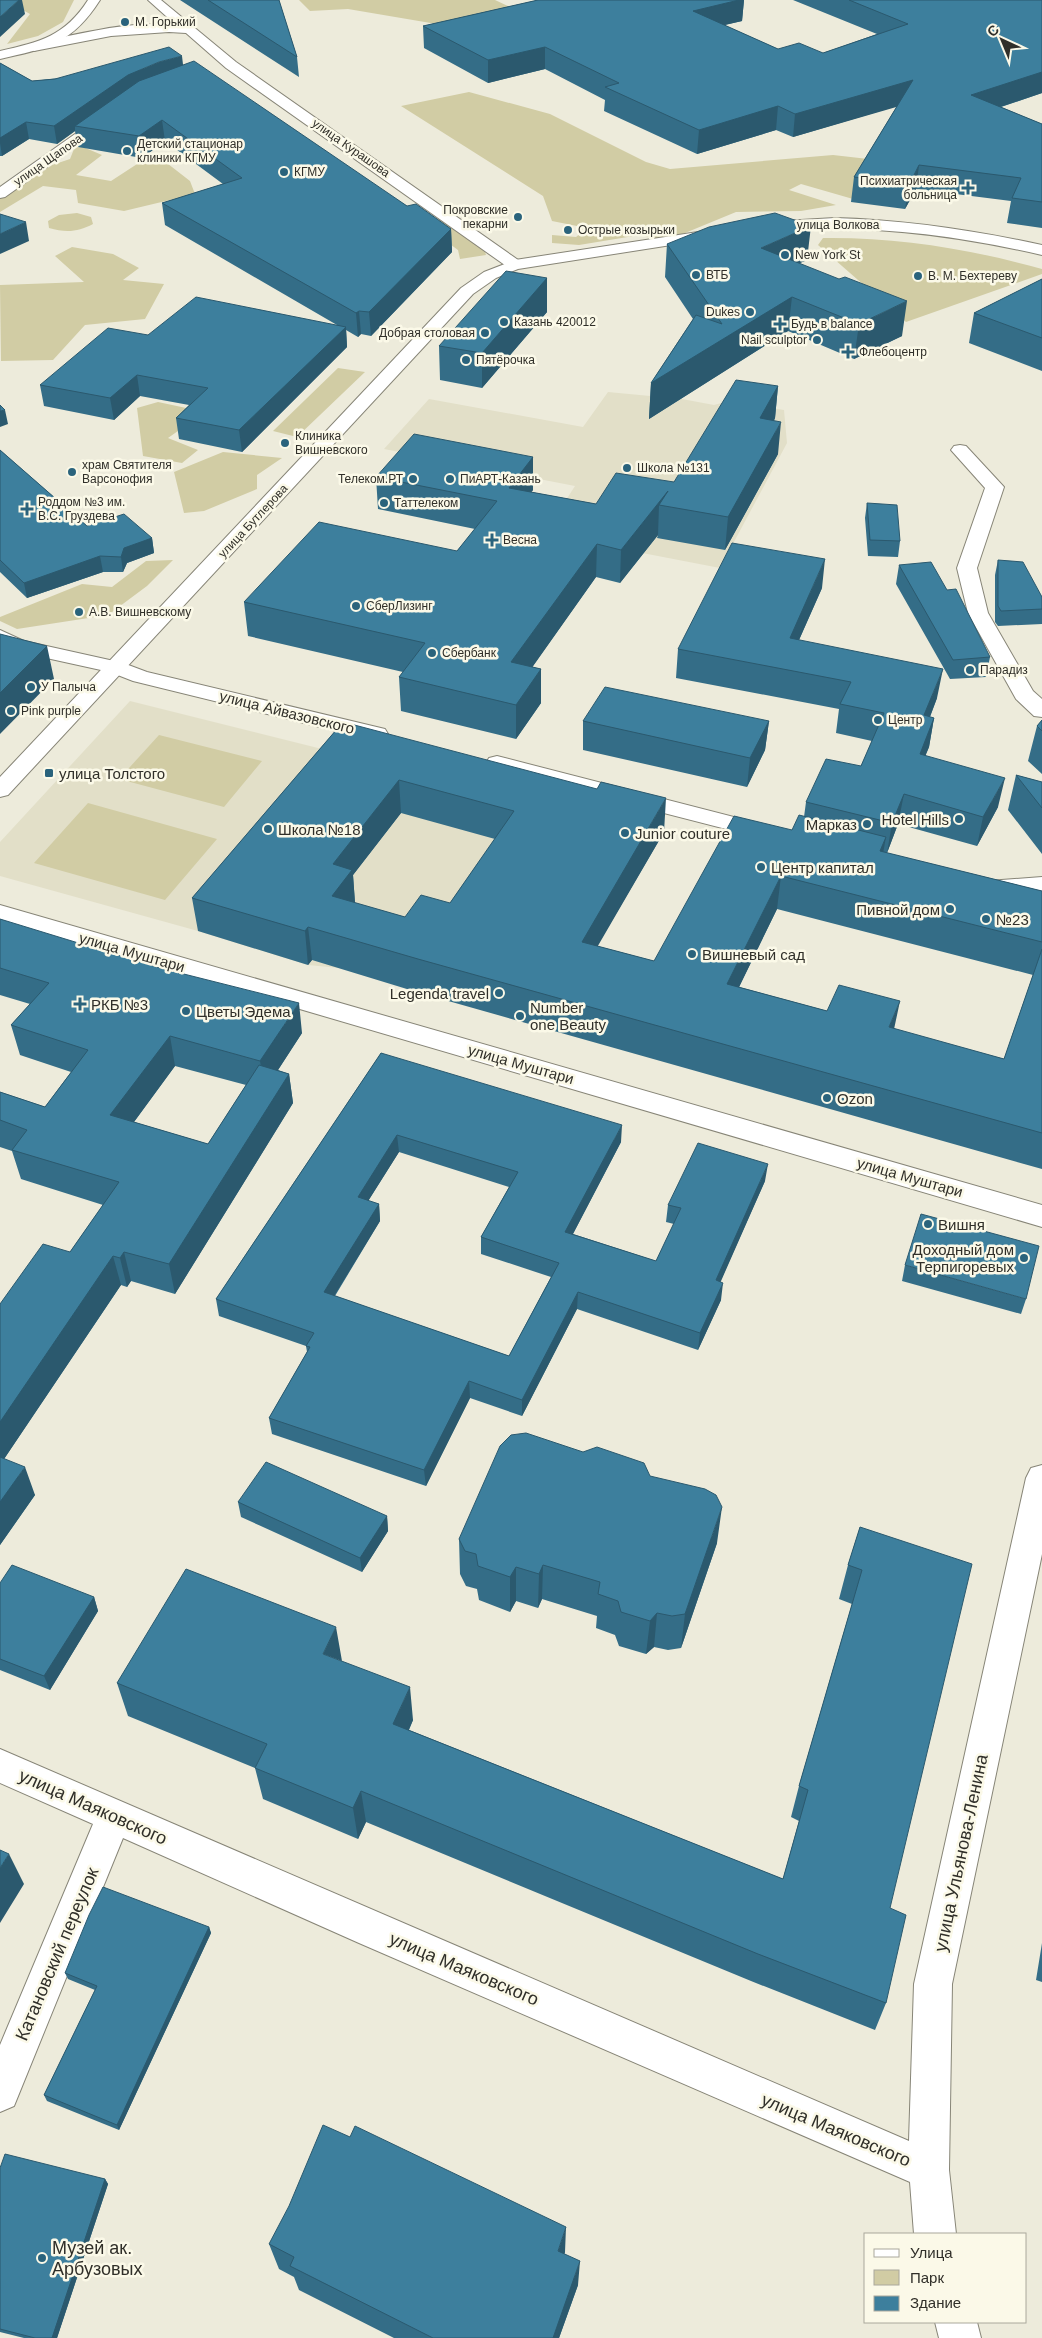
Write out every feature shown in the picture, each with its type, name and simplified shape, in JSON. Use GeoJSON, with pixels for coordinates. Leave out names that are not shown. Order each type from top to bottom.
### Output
{"type":"FeatureCollection","features":[{"type":"Feature","properties":{"kind":"street"},"geometry":{"type":"LineString","coordinates":[[34,47],[70,32],[85,15],[94,0]]}},
{"type":"Feature","properties":{"kind":"street","name":"улица Курашова"},"geometry":{"type":"LineString","coordinates":[[154,0],[189,30],[225,66],[515,265]]}},
{"type":"Feature","properties":{"kind":"street"},"geometry":{"type":"LineString","coordinates":[[0,55],[133,27],[166,27],[189,30]]}},
{"type":"Feature","properties":{"kind":"street","name":"улица Щапова"},"geometry":{"type":"LineString","coordinates":[[0,194],[120,108]]}},
{"type":"Feature","properties":{"kind":"street","name":"улица Волкова"},"geometry":{"type":"LineString","coordinates":[[754,229],[801,223],[891,225],[947,232],[1042,250]]}},
{"type":"Feature","properties":{"kind":"street"},"geometry":{"type":"LineString","coordinates":[[515,265],[725,233]]}},
{"type":"Feature","properties":{"kind":"street","name":"улица Бутлерова"},"geometry":{"type":"LineString","coordinates":[[0,790],[467,291],[490,275],[515,265]]}},
{"type":"Feature","properties":{"kind":"street"},"geometry":{"type":"LineString","coordinates":[[960,450],[994,487],[967,568],[978,612],[1024,694],[1042,711]]}},
{"type":"Feature","properties":{"kind":"street"},"geometry":{"type":"LineString","coordinates":[[0,636],[17,646],[116,668]]}},
{"type":"Feature","properties":{"kind":"street","name":"улица Айвазовского"},"geometry":{"type":"LineString","coordinates":[[116,668],[140,677],[395,738]]}},
{"type":"Feature","properties":{"kind":"street"},"geometry":{"type":"LineString","coordinates":[[479,759],[789,838]]}},
{"type":"Feature","properties":{"kind":"street"},"geometry":{"type":"LineString","coordinates":[[966,883],[994,890],[1042,885]]}},
{"type":"Feature","properties":{"kind":"street","name":"улица Муштари"},"geometry":{"type":"LineString","coordinates":[[0,913],[1042,1216]]}},
{"type":"Feature","properties":{"kind":"street","name":"улица Ульянова-Ленина"},"geometry":{"type":"LineString","coordinates":[[935,2233],[929,2170],[933,1984],[1042,1478]]}},
{"type":"Feature","properties":{"kind":"street","name":"улица Маяковского"},"geometry":{"type":"LineString","coordinates":[[0,1766],[114,1818],[929,2170]]}},
{"type":"Feature","properties":{"kind":"street","name":"Катановский переулок"},"geometry":{"type":"LineString","coordinates":[[0,2092],[114,1818]]}},
{"type":"Feature","properties":{"kind":"street"},"geometry":{"type":"LineString","coordinates":[[956,2323],[960,2338]]}},
{"type":"Feature","properties":{"kind":"shaded area","name":"Школа №131"},"geometry":{"type":"Polygon","coordinates":[[[608,392],[682,399],[714,405],[729,401],[784,410],[787,443],[720,568],[544,534],[575,486],[384,449],[429,399],[583,427],[608,392]]]}},
{"type":"Feature","properties":{"kind":"shaded area","name":"Школа №18"},"geometry":{"type":"Polygon","coordinates":[[[130,701],[346,755],[540,807],[462,920],[339,968],[308,965],[198,931],[0,876],[0,842],[130,701]]]}},
{"type":"Feature","properties":{"kind":"green space"},"geometry":{"type":"Polygon","coordinates":[[[5,0],[74,0],[63,22],[38,36],[7,44],[30,14],[5,0]]]}},
{"type":"Feature","properties":{"kind":"green space"},"geometry":{"type":"Polygon","coordinates":[[[299,0],[495,0],[536,19],[466,29],[348,9],[310,11],[299,0]]]}},
{"type":"Feature","properties":{"kind":"green space"},"geometry":{"type":"Polygon","coordinates":[[[469,92],[550,114],[646,162],[670,169],[833,155],[877,160],[853,199],[801,184],[789,190],[836,205],[801,211],[736,212],[668,240],[640,235],[579,245],[552,243],[552,235],[576,237],[587,228],[552,221],[543,196],[401,106],[469,92]]]}},
{"type":"Feature","properties":{"kind":"green space"},"geometry":{"type":"Polygon","coordinates":[[[76,144],[102,155],[76,175],[111,181],[154,153],[190,181],[195,194],[124,211],[78,203],[76,190],[43,186],[0,212],[0,195],[31,172],[70,159],[76,144]]]}},
{"type":"Feature","properties":{"kind":"green space"},"geometry":{"type":"Polygon","coordinates":[[[77,213],[91,217],[93,224],[72,231],[49,228],[48,221],[59,215],[77,213]]]}},
{"type":"Feature","properties":{"kind":"green space"},"geometry":{"type":"Polygon","coordinates":[[[455,217],[480,235],[486,255],[460,259],[458,250],[432,231],[434,220],[455,217]]]}},
{"type":"Feature","properties":{"kind":"green space"},"geometry":{"type":"Polygon","coordinates":[[[823,238],[906,242],[961,250],[1042,269],[1042,274],[906,322],[818,245],[823,238]]]}},
{"type":"Feature","properties":{"kind":"green space"},"geometry":{"type":"Polygon","coordinates":[[[72,247],[113,254],[139,268],[123,280],[164,284],[145,319],[85,325],[53,360],[1,361],[0,285],[84,282],[55,256],[72,247]]]}},
{"type":"Feature","properties":{"kind":"green space"},"geometry":{"type":"Polygon","coordinates":[[[338,368],[365,372],[297,437],[273,431],[338,368]]]}},
{"type":"Feature","properties":{"kind":"green space"},"geometry":{"type":"Polygon","coordinates":[[[158,402],[205,412],[168,438],[198,450],[182,463],[143,456],[137,408],[158,402]]]}},
{"type":"Feature","properties":{"kind":"green space"},"geometry":{"type":"Polygon","coordinates":[[[223,452],[282,458],[257,475],[257,489],[204,511],[184,513],[174,472],[223,452]]]}},
{"type":"Feature","properties":{"kind":"green space"},"geometry":{"type":"Polygon","coordinates":[[[173,560],[147,586],[108,615],[17,629],[0,621],[0,617],[82,584],[112,587],[146,561],[173,560]]]}},
{"type":"Feature","properties":{"kind":"green space"},"geometry":{"type":"Polygon","coordinates":[[[159,735],[262,761],[224,807],[119,779],[159,735]]]}},
{"type":"Feature","properties":{"kind":"green space"},"geometry":{"type":"Polygon","coordinates":[[[88,803],[217,839],[165,900],[34,863],[88,803]]]}},
{"type":"Feature","properties":{"kind":"building"},"geometry":{"type":"Polygon","coordinates":[[[0,0],[19,0],[0,17],[0,0]]]}},
{"type":"Feature","properties":{"kind":"building"},"geometry":{"type":"Polygon","coordinates":[[[208,0],[279,0],[297,57],[208,0]]]}},
{"type":"Feature","properties":{"kind":"building"},"geometry":{"type":"Polygon","coordinates":[[[538,0],[739,0],[693,11],[778,49],[799,43],[823,53],[908,24],[849,0],[1042,0],[1042,72],[971,95],[1042,124],[1042,202],[1012,198],[1021,178],[919,165],[909,185],[854,177],[913,80],[795,114],[778,106],[699,130],[605,87],[619,83],[545,47],[488,60],[423,26],[538,0]]]}},
{"type":"Feature","properties":{"kind":"building"},"geometry":{"type":"Polygon","coordinates":[[[169,47],[182,56],[159,62],[128,75],[54,126],[26,122],[0,138],[0,63],[32,81],[55,79],[169,47]]]}},
{"type":"Feature","properties":{"kind":"building"},"geometry":{"type":"Polygon","coordinates":[[[194,61],[407,206],[416,204],[451,229],[369,312],[359,311],[356,313],[162,203],[242,178],[162,120],[139,136],[75,126],[139,81],[194,61]]]}},
{"type":"Feature","properties":{"kind":"building"},"geometry":{"type":"Polygon","coordinates":[[[775,213],[811,226],[761,248],[839,279],[845,277],[907,301],[859,324],[792,297],[651,383],[696,315],[722,324],[667,244],[709,227],[775,213]]]}},
{"type":"Feature","properties":{"kind":"building"},"geometry":{"type":"Polygon","coordinates":[[[0,214],[26,222],[0,234],[0,214]]]}},
{"type":"Feature","properties":{"kind":"building"},"geometry":{"type":"Polygon","coordinates":[[[506,271],[547,278],[482,353],[439,346],[506,271]]]}},
{"type":"Feature","properties":{"kind":"building"},"geometry":{"type":"Polygon","coordinates":[[[1042,279],[1042,338],[974,313],[1042,279]]]}},
{"type":"Feature","properties":{"kind":"building"},"geometry":{"type":"Polygon","coordinates":[[[196,297],[346,327],[239,430],[176,418],[208,388],[137,375],[110,398],[40,385],[108,328],[148,335],[196,297]]]}},
{"type":"Feature","properties":{"kind":"building"},"geometry":{"type":"Polygon","coordinates":[[[736,380],[778,386],[760,418],[781,422],[728,517],[659,505],[668,491],[621,550],[597,544],[511,662],[541,669],[516,705],[399,677],[425,643],[244,602],[319,522],[457,551],[497,501],[376,477],[414,434],[533,457],[509,488],[596,504],[616,473],[674,482],[736,380]]]}},
{"type":"Feature","properties":{"kind":"building","name":"Роддом №3 им. В.С. Груздева"},"geometry":{"type":"Polygon","coordinates":[[[0,450],[87,526],[124,514],[152,538],[124,548],[121,557],[100,556],[24,583],[0,560],[0,450]]]}},
{"type":"Feature","properties":{"kind":"building"},"geometry":{"type":"Polygon","coordinates":[[[867,503],[897,505],[900,541],[870,540],[867,503]]]}},
{"type":"Feature","properties":{"kind":"building"},"geometry":{"type":"Polygon","coordinates":[[[732,543],[825,559],[790,638],[943,669],[924,715],[934,718],[920,754],[1005,778],[983,817],[904,794],[892,823],[806,802],[826,759],[861,766],[884,713],[840,704],[851,682],[678,649],[732,543]]]}},
{"type":"Feature","properties":{"kind":"building"},"geometry":{"type":"Polygon","coordinates":[[[998,560],[1023,562],[1042,597],[1042,609],[1001,611],[998,606],[998,560]]]}},
{"type":"Feature","properties":{"kind":"building"},"geometry":{"type":"Polygon","coordinates":[[[931,562],[947,590],[956,589],[990,657],[953,660],[899,565],[931,562]]]}},
{"type":"Feature","properties":{"kind":"building"},"geometry":{"type":"Polygon","coordinates":[[[0,634],[47,646],[0,693],[0,634]]]}},
{"type":"Feature","properties":{"kind":"building"},"geometry":{"type":"Polygon","coordinates":[[[605,687],[769,721],[750,758],[583,721],[605,687]]]}},
{"type":"Feature","properties":{"kind":"building"},"geometry":{"type":"Polygon","coordinates":[[[1042,720],[1042,731],[1037,726],[1042,720]]]}},
{"type":"Feature","properties":{"kind":"building"},"geometry":{"type":"Polygon","coordinates":[[[343,722],[597,789],[601,782],[666,798],[582,942],[654,961],[734,816],[792,830],[799,815],[886,837],[880,851],[1042,891],[1042,942],[781,876],[727,984],[827,1011],[839,985],[900,1001],[889,1027],[1004,1059],[1042,949],[1042,1133],[308,927],[305,931],[192,898],[343,722]],[[399,780],[333,864],[352,870],[332,896],[405,917],[421,895],[450,903],[514,811],[399,780]]]}},
{"type":"Feature","properties":{"kind":"building"},"geometry":{"type":"Polygon","coordinates":[[[1016,775],[1042,782],[1042,808],[1016,775]]]}},
{"type":"Feature","properties":{"kind":"building"},"geometry":{"type":"Polygon","coordinates":[[[0,919],[160,968],[299,1003],[260,1061],[170,1036],[110,1115],[208,1144],[259,1065],[289,1074],[169,1264],[124,1252],[120,1258],[113,1256],[0,1422],[0,1304],[43,1244],[70,1252],[119,1182],[12,1150],[27,1130],[0,1120],[0,1092],[45,1107],[88,1050],[11,1025],[49,983],[0,968],[0,919]]]}},
{"type":"Feature","properties":{"kind":"building"},"geometry":{"type":"Polygon","coordinates":[[[381,1053],[622,1125],[565,1232],[656,1261],[681,1208],[668,1205],[698,1143],[768,1164],[716,1280],[723,1283],[700,1333],[578,1292],[522,1400],[469,1381],[424,1470],[269,1418],[310,1347],[306,1346],[314,1333],[216,1299],[381,1053]],[[397,1135],[358,1197],[379,1204],[324,1292],[509,1356],[559,1263],[481,1237],[518,1172],[397,1135]]]}},
{"type":"Feature","properties":{"kind":"building"},"geometry":{"type":"Polygon","coordinates":[[[921,1214],[1039,1246],[1026,1299],[905,1265],[921,1214]]]}},
{"type":"Feature","properties":{"kind":"building"},"geometry":{"type":"Polygon","coordinates":[[[526,1433],[583,1452],[597,1447],[644,1463],[650,1476],[705,1489],[716,1495],[722,1507],[685,1614],[672,1616],[657,1613],[650,1621],[621,1612],[618,1601],[598,1594],[600,1582],[543,1565],[539,1574],[516,1567],[510,1577],[478,1566],[476,1554],[465,1551],[459,1539],[500,1446],[511,1435],[526,1433]]]}},
{"type":"Feature","properties":{"kind":"building"},"geometry":{"type":"Polygon","coordinates":[[[0,1457],[25,1467],[0,1502],[0,1457]]]}},
{"type":"Feature","properties":{"kind":"building"},"geometry":{"type":"Polygon","coordinates":[[[266,1462],[387,1516],[360,1558],[238,1502],[266,1462]]]}},
{"type":"Feature","properties":{"kind":"building"},"geometry":{"type":"Polygon","coordinates":[[[860,1527],[972,1564],[890,1908],[906,1915],[886,2003],[758,1954],[361,1791],[353,1808],[255,1768],[267,1744],[117,1683],[186,1569],[336,1627],[323,1654],[410,1687],[393,1724],[783,1879],[808,1790],[799,1786],[862,1570],[848,1565],[860,1527]]]}},
{"type":"Feature","properties":{"kind":"building"},"geometry":{"type":"Polygon","coordinates":[[[12,1565],[94,1597],[44,1676],[0,1659],[0,1583],[12,1565]]]}},
{"type":"Feature","properties":{"kind":"building"},"geometry":{"type":"Polygon","coordinates":[[[0,1850],[9,1854],[0,1868],[0,1850]]]}},
{"type":"Feature","properties":{"kind":"building"},"geometry":{"type":"Polygon","coordinates":[[[103,1887],[209,1927],[117,2125],[44,2095],[97,1986],[65,1973],[103,1887]]]}},
{"type":"Feature","properties":{"kind":"building"},"geometry":{"type":"Polygon","coordinates":[[[323,2125],[350,2137],[355,2126],[566,2227],[558,2251],[580,2261],[553,2338],[433,2338],[290,2266],[294,2257],[269,2244],[289,2206],[323,2125]]]}},
{"type":"Feature","properties":{"kind":"building","name":"Музей ак. Арбузовых"},"geometry":{"type":"Polygon","coordinates":[[[5,2154],[105,2179],[52,2338],[35,2338],[0,2329],[0,2168],[5,2154]]]}},
{"type":"Feature","properties":{"kind":"place","name":"М. Горький"},"geometry":{"type":"Point","coordinates":[125,22]}},
{"type":"Feature","properties":{"kind":"place","name":"Детский стационар клиники КГМУ"},"geometry":{"type":"Point","coordinates":[127,151]}},
{"type":"Feature","properties":{"kind":"place","name":"КГМУ"},"geometry":{"type":"Point","coordinates":[284,172]}},
{"type":"Feature","properties":{"kind":"place","name":"Психиатрическая больница"},"geometry":{"type":"Point","coordinates":[968,188]}},
{"type":"Feature","properties":{"kind":"place","name":"Покровские пекарни"},"geometry":{"type":"Point","coordinates":[518,217]}},
{"type":"Feature","properties":{"kind":"place","name":"Острые козырьки"},"geometry":{"type":"Point","coordinates":[568,230]}},
{"type":"Feature","properties":{"kind":"place","name":"New York St"},"geometry":{"type":"Point","coordinates":[785,255]}},
{"type":"Feature","properties":{"kind":"place","name":"ВТБ"},"geometry":{"type":"Point","coordinates":[696,275]}},
{"type":"Feature","properties":{"kind":"place","name":"В. М. Бехтереву"},"geometry":{"type":"Point","coordinates":[918,276]}},
{"type":"Feature","properties":{"kind":"place","name":"Dukes"},"geometry":{"type":"Point","coordinates":[750,312]}},
{"type":"Feature","properties":{"kind":"place","name":"Казань 420012"},"geometry":{"type":"Point","coordinates":[504,322]}},
{"type":"Feature","properties":{"kind":"place","name":"Будь в balance"},"geometry":{"type":"Point","coordinates":[780,324]}},
{"type":"Feature","properties":{"kind":"place","name":"Добрая столовая"},"geometry":{"type":"Point","coordinates":[485,333]}},
{"type":"Feature","properties":{"kind":"place","name":"Nail sculptor"},"geometry":{"type":"Point","coordinates":[817,340]}},
{"type":"Feature","properties":{"kind":"place","name":"Флебоцентр"},"geometry":{"type":"Point","coordinates":[848,352]}},
{"type":"Feature","properties":{"kind":"place","name":"Пятёрочка"},"geometry":{"type":"Point","coordinates":[466,360]}},
{"type":"Feature","properties":{"kind":"place","name":"Клиника Вишневского"},"geometry":{"type":"Point","coordinates":[285,443]}},
{"type":"Feature","properties":{"kind":"place","name":"Школа №131"},"geometry":{"type":"Point","coordinates":[627,468]}},
{"type":"Feature","properties":{"kind":"place","name":"храм Святителя Варсонофия"},"geometry":{"type":"Point","coordinates":[72,472]}},
{"type":"Feature","properties":{"kind":"place","name":"Телеком.РТ"},"geometry":{"type":"Point","coordinates":[413,479]}},
{"type":"Feature","properties":{"kind":"place","name":"ПиАРТ-Казань"},"geometry":{"type":"Point","coordinates":[450,479]}},
{"type":"Feature","properties":{"kind":"place","name":"Таттелеком"},"geometry":{"type":"Point","coordinates":[384,503]}},
{"type":"Feature","properties":{"kind":"place","name":"Роддом №3 им. В.С. Груздева"},"geometry":{"type":"Point","coordinates":[27,509]}},
{"type":"Feature","properties":{"kind":"place","name":"Весна"},"geometry":{"type":"Point","coordinates":[492,540]}},
{"type":"Feature","properties":{"kind":"place","name":"СберЛизинг"},"geometry":{"type":"Point","coordinates":[356,606]}},
{"type":"Feature","properties":{"kind":"place","name":"А.В. Вишневскому"},"geometry":{"type":"Point","coordinates":[79,612]}},
{"type":"Feature","properties":{"kind":"place","name":"Сбербанк"},"geometry":{"type":"Point","coordinates":[432,653]}},
{"type":"Feature","properties":{"kind":"place","name":"Парадиз"},"geometry":{"type":"Point","coordinates":[970,670]}},
{"type":"Feature","properties":{"kind":"place","name":"У Палыча"},"geometry":{"type":"Point","coordinates":[31,687]}},
{"type":"Feature","properties":{"kind":"place","name":"Pink purple"},"geometry":{"type":"Point","coordinates":[11,711]}},
{"type":"Feature","properties":{"kind":"place","name":"Центр"},"geometry":{"type":"Point","coordinates":[878,720]}},
{"type":"Feature","properties":{"kind":"place","name":"улица Толстого"},"geometry":{"type":"Point","coordinates":[49,773]}},
{"type":"Feature","properties":{"kind":"place","name":"Hotel Hills"},"geometry":{"type":"Point","coordinates":[959,819]}},
{"type":"Feature","properties":{"kind":"place","name":"Марказ"},"geometry":{"type":"Point","coordinates":[867,824]}},
{"type":"Feature","properties":{"kind":"place","name":"Школа №18"},"geometry":{"type":"Point","coordinates":[268,829]}},
{"type":"Feature","properties":{"kind":"place","name":"Junior couture"},"geometry":{"type":"Point","coordinates":[625,833]}},
{"type":"Feature","properties":{"kind":"place","name":"Центр капитал"},"geometry":{"type":"Point","coordinates":[761,867]}},
{"type":"Feature","properties":{"kind":"place","name":"Пивной дом"},"geometry":{"type":"Point","coordinates":[950,909]}},
{"type":"Feature","properties":{"kind":"place","name":"№23"},"geometry":{"type":"Point","coordinates":[986,919]}},
{"type":"Feature","properties":{"kind":"place","name":"Вишневый сад"},"geometry":{"type":"Point","coordinates":[692,954]}},
{"type":"Feature","properties":{"kind":"place","name":"Legenda travel"},"geometry":{"type":"Point","coordinates":[499,993]}},
{"type":"Feature","properties":{"kind":"place","name":"РКБ №3"},"geometry":{"type":"Point","coordinates":[80,1004]}},
{"type":"Feature","properties":{"kind":"place","name":"Цветы Эдема"},"geometry":{"type":"Point","coordinates":[186,1011]}},
{"type":"Feature","properties":{"kind":"place","name":"Number one Beauty"},"geometry":{"type":"Point","coordinates":[520,1016]}},
{"type":"Feature","properties":{"kind":"place","name":"Ozon"},"geometry":{"type":"Point","coordinates":[827,1098]}},
{"type":"Feature","properties":{"kind":"place","name":"Вишня"},"geometry":{"type":"Point","coordinates":[928,1224]}},
{"type":"Feature","properties":{"kind":"place","name":"Доходный дом Терпигоревых"},"geometry":{"type":"Point","coordinates":[1024,1258]}},
{"type":"Feature","properties":{"kind":"place","name":"Музей ак. Арбузовых"},"geometry":{"type":"Point","coordinates":[42,2258]}}]}
